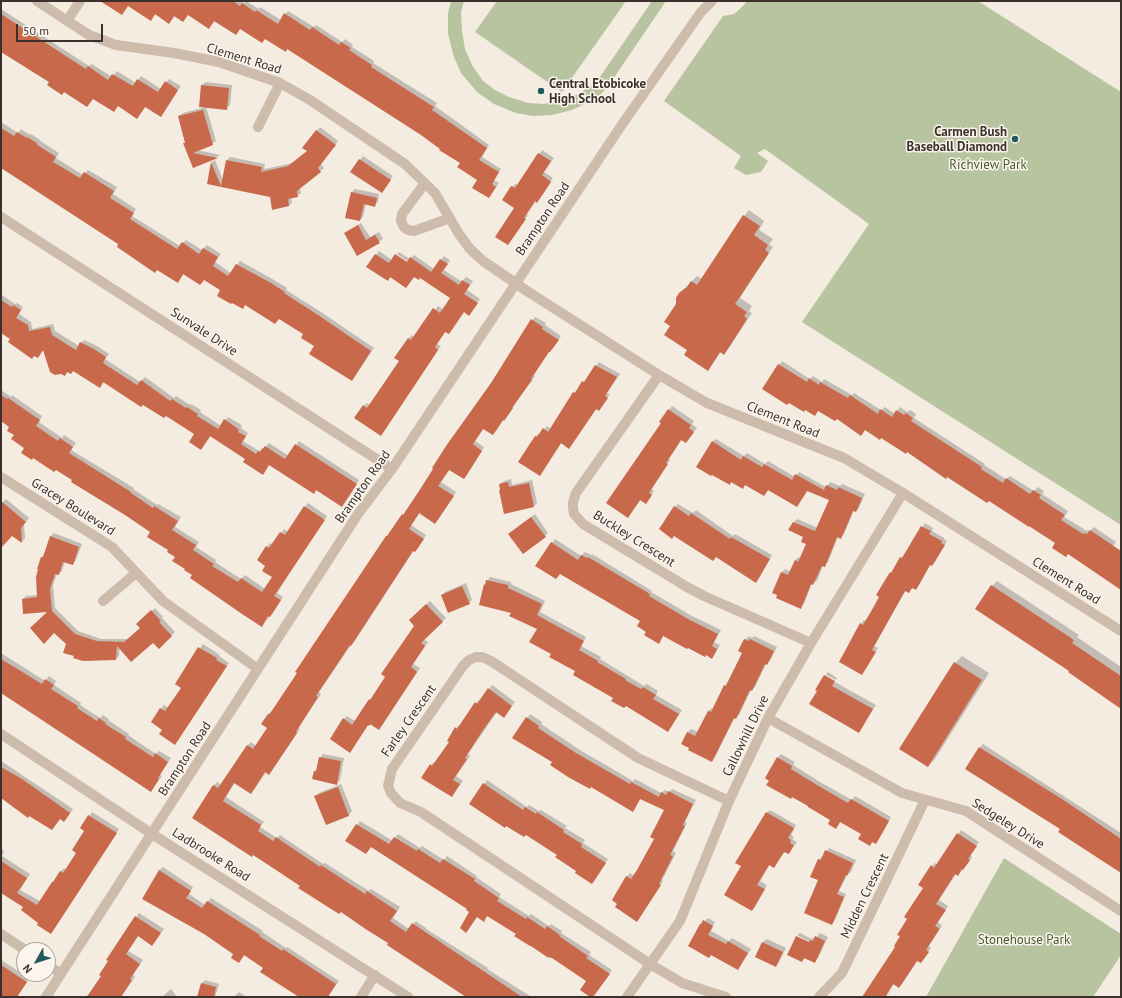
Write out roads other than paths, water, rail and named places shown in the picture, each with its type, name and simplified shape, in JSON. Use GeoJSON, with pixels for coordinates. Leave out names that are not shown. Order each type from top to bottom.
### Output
{"type":"FeatureCollection","features":[{"type":"Feature","properties":{"kind":"street","name":"Clement Road"},"geometry":{"type":"LineString","coordinates":[[37,1],[89,35],[116,45],[174,53],[219,62],[280,83],[310,100],[405,164],[426,183],[439,200],[459,234],[470,249],[483,261],[516,284],[706,404],[844,458],[1121,631]]}},
{"type":"Feature","properties":{"kind":"street"},"geometry":{"type":"LineString","coordinates":[[67,21],[80,1]]}},
{"type":"Feature","properties":{"kind":"street","name":"Brampton Road"},"geometry":{"type":"LineString","coordinates":[[46,997],[358,514],[392,469],[623,123],[700,12],[712,1]]}},
{"type":"Feature","properties":{"kind":"street"},"geometry":{"type":"LineString","coordinates":[[258,127],[280,83]]}},
{"type":"Feature","properties":{"kind":"street"},"geometry":{"type":"LineString","coordinates":[[426,183],[402,214],[401,221],[404,227],[408,230],[414,231],[450,218]]}},
{"type":"Feature","properties":{"kind":"street","name":"Sunvale Drive"},"geometry":{"type":"LineString","coordinates":[[1,217],[392,469]]}},
{"type":"Feature","properties":{"kind":"street","name":"Buckley Crescent"},"geometry":{"type":"LineString","coordinates":[[658,375],[575,496],[572,505],[574,514],[583,524],[687,587],[704,596],[811,643]]}},
{"type":"Feature","properties":{"kind":"street","name":"Gracey Boulevard"},"geometry":{"type":"LineString","coordinates":[[1,476],[112,547],[163,602],[258,669]]}},
{"type":"Feature","properties":{"kind":"street","name":"Callowhill Drive"},"geometry":{"type":"LineString","coordinates":[[627,997],[680,921],[729,801],[768,718],[811,643],[902,493]]}},
{"type":"Feature","properties":{"kind":"street"},"geometry":{"type":"LineString","coordinates":[[103,601],[136,573]]}},
{"type":"Feature","properties":{"kind":"street","name":"Farley Crescent"},"geometry":{"type":"LineString","coordinates":[[650,964],[421,812],[400,803],[391,793],[388,786],[392,769],[463,666],[469,660],[476,657],[482,657],[491,661],[638,758],[729,801]]}},
{"type":"Feature","properties":{"kind":"street","name":"Sedgeley Drive"},"geometry":{"type":"LineString","coordinates":[[768,718],[902,793],[940,803],[966,812],[1121,911]]}},
{"type":"Feature","properties":{"kind":"street","name":"Ladbrooke Road"},"geometry":{"type":"LineString","coordinates":[[1,734],[152,834],[408,997]]}},
{"type":"Feature","properties":{"kind":"street","name":"Midden Crescent"},"geometry":{"type":"LineString","coordinates":[[819,997],[842,973],[925,800]]}},
{"type":"Feature","properties":{"kind":"street"},"geometry":{"type":"LineString","coordinates":[[1,934],[16,944]]}},
{"type":"Feature","properties":{"kind":"street"},"geometry":{"type":"LineString","coordinates":[[650,964],[682,983],[726,997]]}},
{"type":"Feature","properties":{"kind":"street"},"geometry":{"type":"LineString","coordinates":[[56,971],[61,974]]}},
{"type":"Feature","properties":{"kind":"street"},"geometry":{"type":"LineString","coordinates":[[361,997],[375,975]]}},
{"type":"Feature","properties":{"kind":"place","name":"Central Etobicoke High School"},"geometry":{"type":"Point","coordinates":[541,91]}},
{"type":"Feature","properties":{"kind":"place","name":"Carmen Bush Baseball Diamond"},"geometry":{"type":"Point","coordinates":[1015,139]}},
{"type":"Feature","properties":{"kind":"park label","name":"Richview Park"},"geometry":{"type":"Point","coordinates":[988,165]}},
{"type":"Feature","properties":{"kind":"park label","name":"Stonehouse Park"},"geometry":{"type":"Point","coordinates":[1024,940]}}]}
